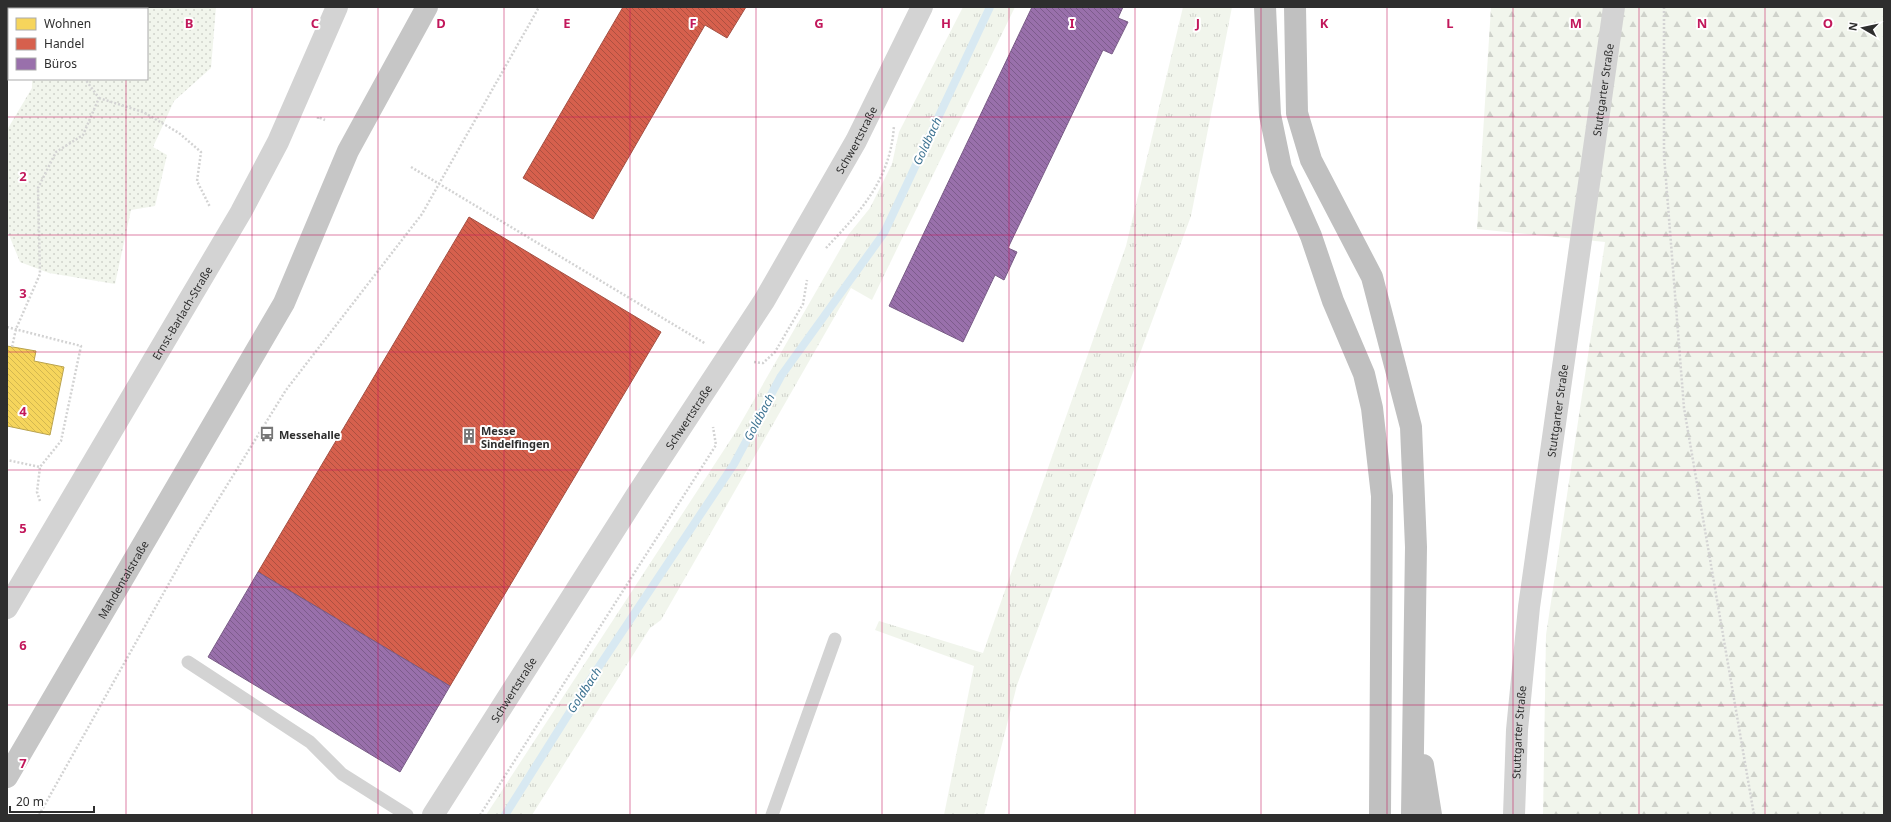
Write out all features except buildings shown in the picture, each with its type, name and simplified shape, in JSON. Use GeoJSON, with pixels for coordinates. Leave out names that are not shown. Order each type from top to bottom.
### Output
{"type":"FeatureCollection","features":[{"type":"Feature","properties":{"kind":"highway"},"geometry":{"type":"LineString","coordinates":[[1265,7],[1270,115],[1281,168],[1312,236],[1333,301],[1364,374],[1372,408],[1382,496],[1380,815]]}},
{"type":"Feature","properties":{"kind":"highway"},"geometry":{"type":"LineString","coordinates":[[1295,7],[1297,112],[1311,160],[1372,277],[1411,428],[1416,547],[1412,815]]}},
{"type":"Feature","properties":{"kind":"highway"},"geometry":{"type":"LineString","coordinates":[[1413,704],[1431,815]]}},
{"type":"Feature","properties":{"kind":"main road","name":"Mahdentalstraße"},"geometry":{"type":"LineString","coordinates":[[7,778],[284,303],[348,151],[427,7]]}},
{"type":"Feature","properties":{"kind":"street","name":"Ernst-Barlach-Straße"},"geometry":{"type":"LineString","coordinates":[[7,608],[241,212],[278,142],[337,7]]}},
{"type":"Feature","properties":{"kind":"street","name":"Schwertstraße"},"geometry":{"type":"LineString","coordinates":[[433,815],[764,301],[856,141],[922,7]]}},
{"type":"Feature","properties":{"kind":"street","name":"Stuttgarter Straße"},"geometry":{"type":"LineString","coordinates":[[1514,815],[1517,730],[1528,607],[1614,7]]}},
{"type":"Feature","properties":{"kind":"lane"},"geometry":{"type":"LineString","coordinates":[[772,815],[834,640]]}},
{"type":"Feature","properties":{"kind":"lane"},"geometry":{"type":"LineString","coordinates":[[188,662],[310,742],[342,774],[408,815]]}},
{"type":"Feature","properties":{"kind":"path"},"geometry":{"type":"LineString","coordinates":[[39,815],[195,537],[286,390],[422,214],[539,7]]}},
{"type":"Feature","properties":{"kind":"path"},"geometry":{"type":"LineString","coordinates":[[1664,7],[1664,155],[1684,408],[1754,815]]}},
{"type":"Feature","properties":{"kind":"path"},"geometry":{"type":"LineString","coordinates":[[86,80],[99,98],[144,112],[178,133],[201,152],[197,181],[210,207]]}},
{"type":"Feature","properties":{"kind":"path"},"geometry":{"type":"LineString","coordinates":[[12,347],[16,329],[40,274],[38,188],[56,152],[83,135],[99,98]]}},
{"type":"Feature","properties":{"kind":"path"},"geometry":{"type":"LineString","coordinates":[[318,117],[324,120]]}},
{"type":"Feature","properties":{"kind":"path"},"geometry":{"type":"LineString","coordinates":[[822,252],[862,208],[884,173],[893,146],[894,124]]}},
{"type":"Feature","properties":{"kind":"path"},"geometry":{"type":"LineString","coordinates":[[411,167],[727,357]]}},
{"type":"Feature","properties":{"kind":"path"},"geometry":{"type":"LineString","coordinates":[[752,362],[763,363],[775,352],[803,304],[808,277]]}},
{"type":"Feature","properties":{"kind":"path"},"geometry":{"type":"LineString","coordinates":[[7,327],[81,346],[61,441],[40,467],[37,492]]}},
{"type":"Feature","properties":{"kind":"path"},"geometry":{"type":"LineString","coordinates":[[480,815],[716,445],[712,425]]}},
{"type":"Feature","properties":{"kind":"path"},"geometry":{"type":"LineString","coordinates":[[7,460],[40,467]]}},
{"type":"Feature","properties":{"kind":"green space"},"geometry":{"type":"Polygon","coordinates":[[[216,7],[211,68],[174,101],[153,147],[167,155],[155,206],[131,210],[115,284],[49,273],[20,262],[7,230],[7,130],[32,88],[32,80],[148,80],[148,8],[117,8],[216,7]]]}},
{"type":"Feature","properties":{"kind":"green space"},"geometry":{"type":"Polygon","coordinates":[[[963,7],[1015,7],[872,300],[851,288],[661,620],[650,628],[532,815],[486,815],[735,433],[849,234],[870,208],[892,164],[899,132],[963,7]]]}},
{"type":"Feature","properties":{"kind":"green space"},"geometry":{"type":"Polygon","coordinates":[[[1183,7],[1232,7],[1191,216],[1017,685],[984,815],[944,815],[974,666],[875,630],[879,621],[983,653],[1126,246],[1183,7]]]}},
{"type":"Feature","properties":{"kind":"green space"},"geometry":{"type":"Polygon","coordinates":[[[1491,7],[1884,7],[1884,815],[1543,815],[1546,635],[1605,242],[1477,229],[1491,7]]]}},
{"type":"Feature","properties":{"kind":"waterway","name":"Goldbach"},"geometry":{"type":"LineString","coordinates":[[505,815],[590,680],[734,464],[781,376],[884,233],[990,7]]}},
{"type":"Feature","properties":{"kind":"place","name":"Messehalle"},"geometry":{"type":"Point","coordinates":[267,434]}},
{"type":"Feature","properties":{"kind":"place","name":"Messe Sindelfingen"},"geometry":{"type":"Point","coordinates":[469,436]}}]}
